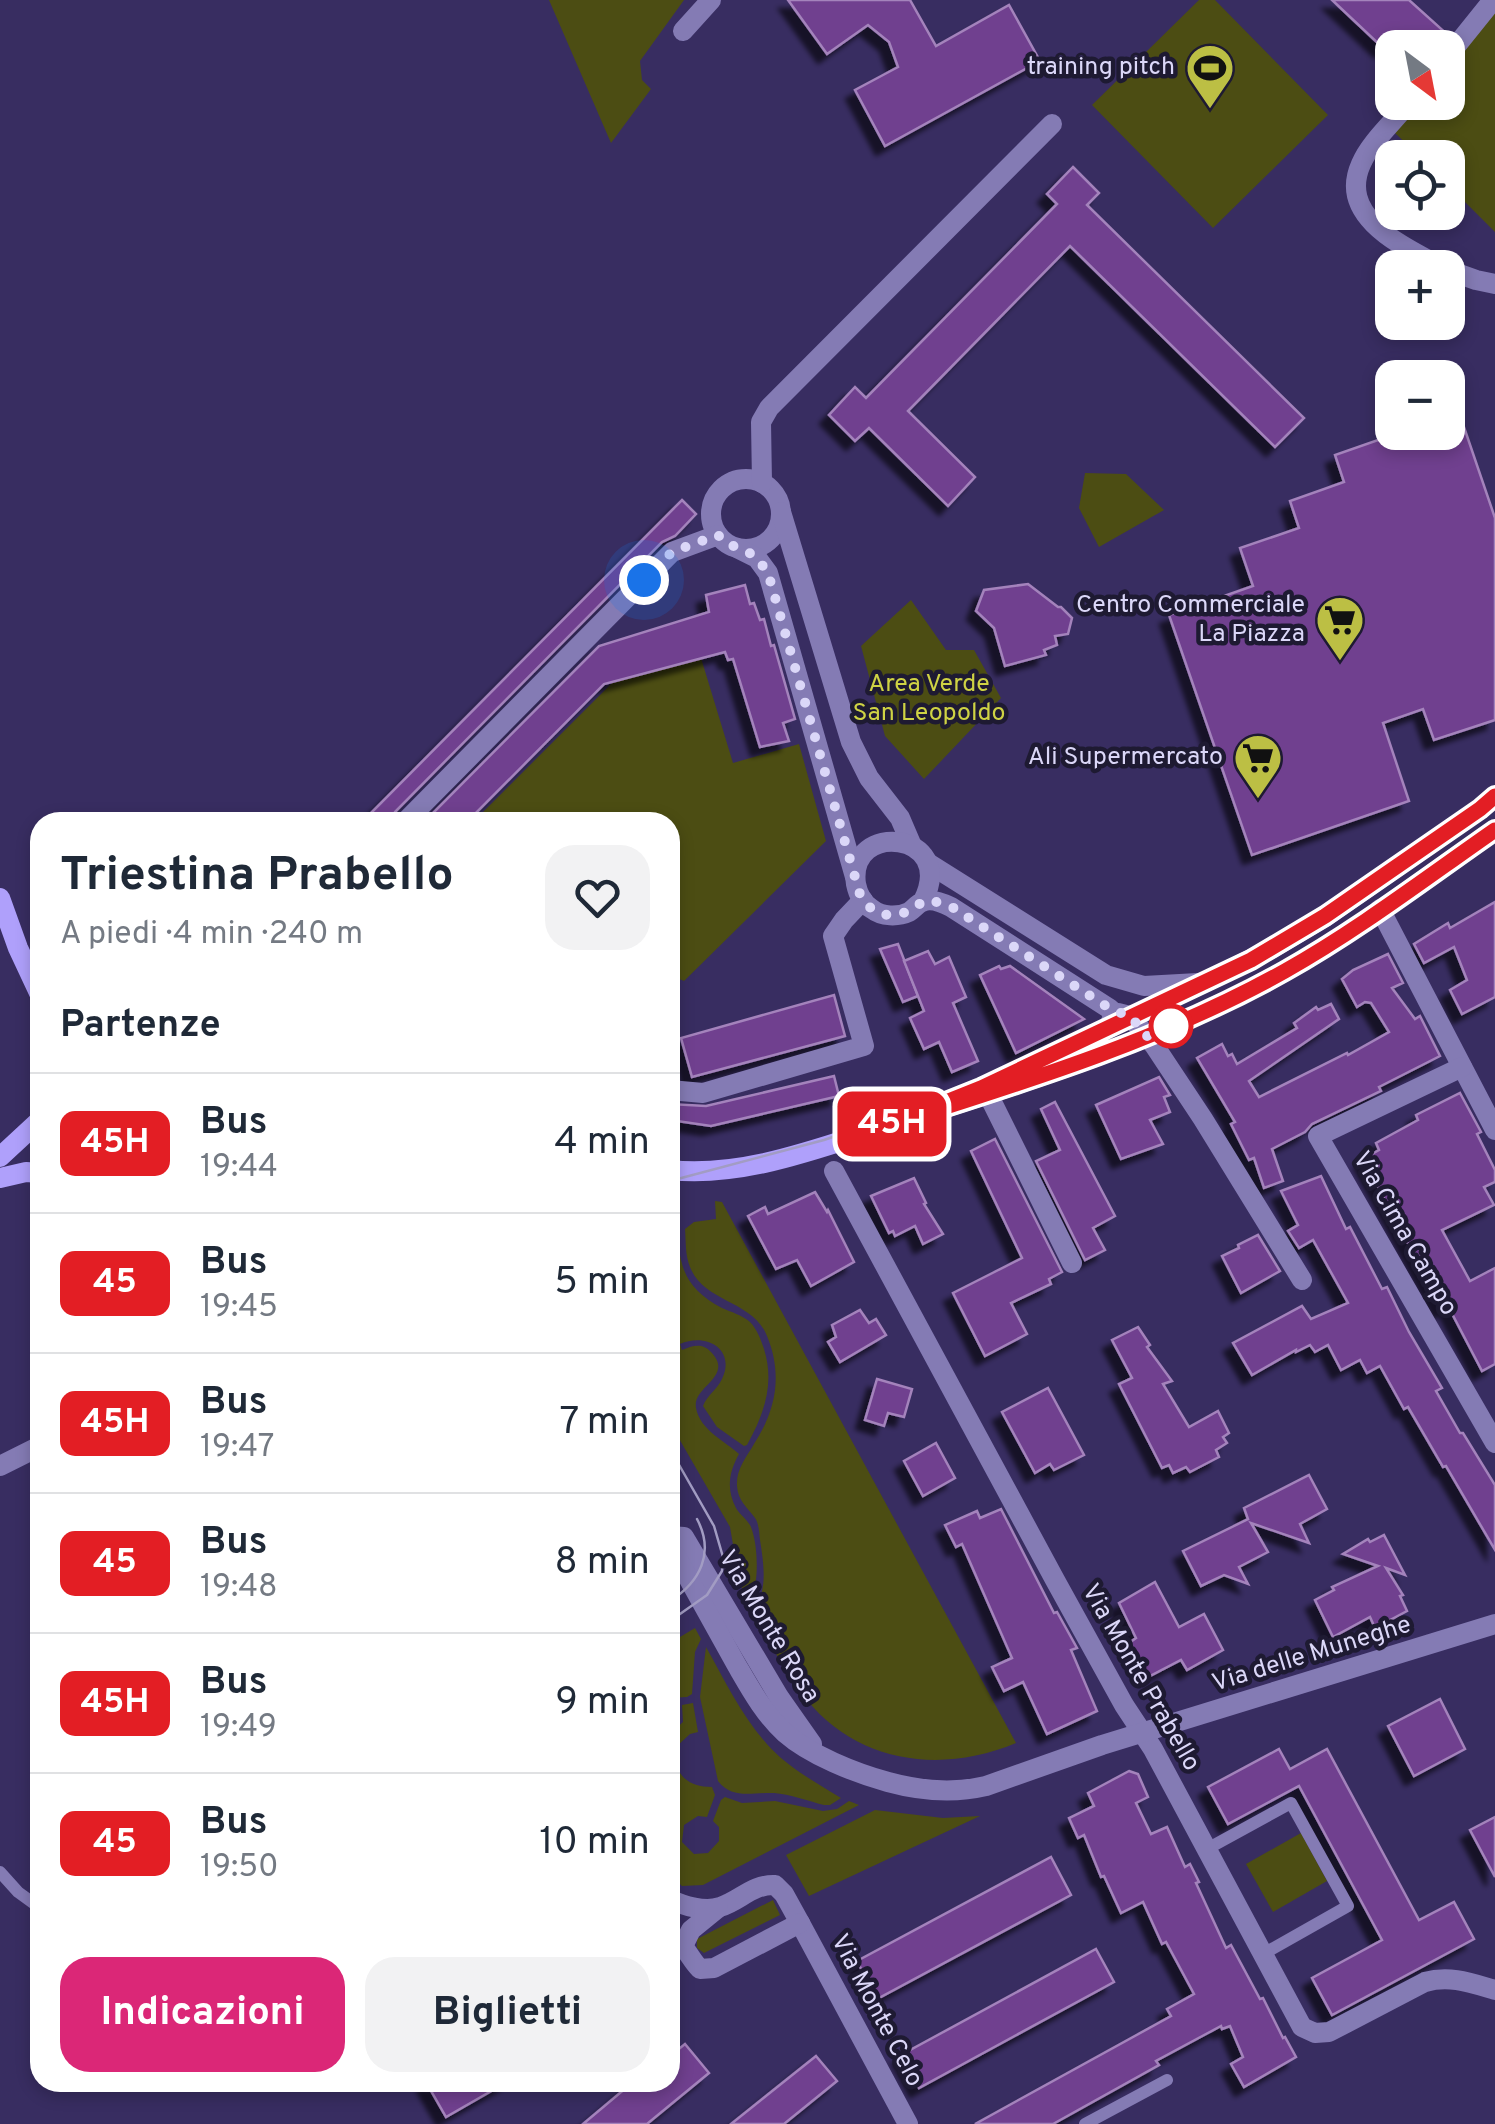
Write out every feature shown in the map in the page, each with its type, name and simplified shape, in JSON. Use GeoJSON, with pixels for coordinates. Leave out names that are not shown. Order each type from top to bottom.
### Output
{"type":"FeatureCollection","features":[{"type":"Feature","properties":{"kind":"street"},"geometry":{"type":"LineString","coordinates":[[683,30],[711,0]]}},
{"type":"Feature","properties":{"kind":"street"},"geometry":{"type":"LineString","coordinates":[[1465,35],[1493,0]]}},
{"type":"Feature","properties":{"kind":"street"},"geometry":{"type":"LineString","coordinates":[[1395,120],[1360,165],[1357,200],[1382,233],[1412,250]]}},
{"type":"Feature","properties":{"kind":"street"},"geometry":{"type":"LineString","coordinates":[[762,482],[761,422],[768,408],[1052,124]]}},
{"type":"Feature","properties":{"kind":"street"},"geometry":{"type":"LineString","coordinates":[[1465,277],[1495,284]]}},
{"type":"Feature","properties":{"kind":"street"},"geometry":{"type":"LineString","coordinates":[[912,846],[900,818],[868,778],[851,742],[778,500],[762,482],[750,479],[727,484],[713,501],[713,526],[726,543],[757,558],[768,573],[857,891],[872,910],[897,915],[912,911],[929,890],[928,863]]}},
{"type":"Feature","properties":{"kind":"street"},"geometry":{"type":"LineString","coordinates":[[737,548],[763,545],[774,536],[781,512]]}},
{"type":"Feature","properties":{"kind":"street"},"geometry":{"type":"LineString","coordinates":[[415,812],[672,552],[718,535]]}},
{"type":"Feature","properties":{"kind":"street"},"geometry":{"type":"LineString","coordinates":[[986,1090],[1117,1018],[1251,960],[1325,916],[1495,796]]}},
{"type":"Feature","properties":{"kind":"street"},"geometry":{"type":"LineString","coordinates":[[680,1171],[747,1166],[824,1146],[986,1090],[1040,1077],[1147,1036],[1286,970],[1495,830]]}},
{"type":"Feature","properties":{"kind":"street"},"geometry":{"type":"LineString","coordinates":[[855,877],[863,855],[873,846],[897,840],[912,846],[928,863],[1129,993],[1133,1004],[1117,1018],[1117,1034],[1040,1077]]}},
{"type":"Feature","properties":{"kind":"street"},"geometry":{"type":"LineString","coordinates":[[0,898],[18,948],[30,968]]}},
{"type":"Feature","properties":{"kind":"street"},"geometry":{"type":"LineString","coordinates":[[680,1091],[703,1093],[864,1046],[834,936],[863,900]]}},
{"type":"Feature","properties":{"kind":"street"},"geometry":{"type":"LineString","coordinates":[[923,901],[952,907],[1147,1036],[1204,1119],[1302,1280]]}},
{"type":"Feature","properties":{"kind":"street"},"geometry":{"type":"LineString","coordinates":[[1380,909],[1495,1130]]}},
{"type":"Feature","properties":{"kind":"street"},"geometry":{"type":"LineString","coordinates":[[1106,976],[1144,986],[1205,982]]}},
{"type":"Feature","properties":{"kind":"street","name":"Via Cima Campo"},"geometry":{"type":"LineString","coordinates":[[1462,1067],[1318,1136],[1495,1442]]}},
{"type":"Feature","properties":{"kind":"street"},"geometry":{"type":"LineString","coordinates":[[986,1090],[1072,1263]]}},
{"type":"Feature","properties":{"kind":"street"},"geometry":{"type":"LineString","coordinates":[[0,1157],[30,1129]]}},
{"type":"Feature","properties":{"kind":"street","name":"Via Monte Prabello"},"geometry":{"type":"LineString","coordinates":[[834,1171],[1302,2027],[1316,2033],[1329,2032],[1439,1978],[1456,1978],[1495,1990]]}},
{"type":"Feature","properties":{"kind":"street"},"geometry":{"type":"LineString","coordinates":[[0,1178],[30,1172]]}},
{"type":"Feature","properties":{"kind":"street"},"geometry":{"type":"LineString","coordinates":[[0,1466],[30,1451]]}},
{"type":"Feature","properties":{"kind":"street","name":"Via Monte Rosa"},"geometry":{"type":"LineString","coordinates":[[680,1537],[684,1538],[779,1698],[819,1754]]}},
{"type":"Feature","properties":{"kind":"street","name":"Via Monte Rosa"},"geometry":{"type":"LineString","coordinates":[[680,1563],[770,1717],[793,1739],[842,1767],[869,1777],[913,1789],[968,1790],[1143,1732]]}},
{"type":"Feature","properties":{"kind":"street","name":"Via delle Muneghe"},"geometry":{"type":"LineString","coordinates":[[1143,1732],[1495,1624]]}},
{"type":"Feature","properties":{"kind":"street","name":"Via Monte Celo"},"geometry":{"type":"LineString","coordinates":[[680,1939],[718,1908],[754,1888],[775,1885],[800,1922],[908,2124]]}},
{"type":"Feature","properties":{"kind":"street"},"geometry":{"type":"LineString","coordinates":[[680,1903],[718,1908]]}},
{"type":"Feature","properties":{"kind":"street","name":"Via Monte Celo"},"geometry":{"type":"LineString","coordinates":[[680,1945],[700,1969],[714,1968],[800,1922]]}},
{"type":"Feature","properties":{"kind":"lane"},"geometry":{"type":"LineString","coordinates":[[1207,1849],[1291,1802],[1348,1906],[1263,1954]]}},
{"type":"Feature","properties":{"kind":"lane"},"geometry":{"type":"LineString","coordinates":[[0,1872],[30,1901]]}},
{"type":"Feature","properties":{"kind":"lane"},"geometry":{"type":"LineString","coordinates":[[1085,2124],[1167,2080]]}},
{"type":"Feature","properties":{"kind":"green space"},"geometry":{"type":"Polygon","coordinates":[[[549,0],[684,0],[640,61],[642,80],[651,89],[611,143],[549,0]]]}},
{"type":"Feature","properties":{"kind":"green space","name":"training pitch"},"geometry":{"type":"Polygon","coordinates":[[[1199,0],[1215,0],[1328,115],[1213,228],[1092,105],[1199,0]]]}},
{"type":"Feature","properties":{"kind":"green space"},"geometry":{"type":"Polygon","coordinates":[[[1495,3],[1495,232],[1465,202],[1465,140],[1402,140],[1394,132],[1404,120],[1465,120],[1465,42],[1495,3]]]}},
{"type":"Feature","properties":{"kind":"green space"},"geometry":{"type":"Polygon","coordinates":[[[1085,473],[1126,474],[1164,510],[1099,547],[1079,508],[1085,473]]]}},
{"type":"Feature","properties":{"kind":"green space","name":"Area Verde San Leopoldo"},"geometry":{"type":"Polygon","coordinates":[[[911,600],[946,650],[974,650],[1001,698],[924,779],[885,736],[861,646],[911,600]]]}},
{"type":"Feature","properties":{"kind":"green space"},"geometry":{"type":"Polygon","coordinates":[[[701,658],[733,763],[799,744],[826,841],[684,981],[680,979],[680,812],[483,812],[612,683],[701,658]]]}},
{"type":"Feature","properties":{"kind":"green space"},"geometry":{"type":"Polygon","coordinates":[[[715,1201],[722,1202],[1016,1743],[988,1753],[931,1760],[876,1750],[851,1738],[806,1699],[753,1613],[763,1587],[763,1559],[757,1523],[739,1496],[737,1480],[768,1418],[775,1392],[775,1365],[760,1324],[706,1288],[690,1267],[685,1229],[694,1222],[716,1219],[715,1201]]]}},
{"type":"Feature","properties":{"kind":"green space"},"geometry":{"type":"Polygon","coordinates":[[[680,1250],[683,1268],[693,1286],[710,1301],[750,1322],[760,1338],[767,1362],[768,1387],[763,1410],[747,1445],[717,1427],[703,1406],[722,1379],[722,1352],[709,1342],[680,1344],[680,1250]]]}},
{"type":"Feature","properties":{"kind":"green space"},"geometry":{"type":"Polygon","coordinates":[[[680,1344],[682,1350],[704,1347],[717,1361],[716,1375],[700,1393],[696,1408],[708,1429],[739,1454],[730,1487],[736,1508],[751,1527],[755,1546],[756,1578],[749,1607],[739,1580],[730,1527],[680,1440],[680,1344]]]}},
{"type":"Feature","properties":{"kind":"green space"},"geometry":{"type":"Polygon","coordinates":[[[695,1628],[701,1639],[695,1652],[692,1694],[680,1697],[680,1637],[695,1628]]]}},
{"type":"Feature","properties":{"kind":"green space"},"geometry":{"type":"Polygon","coordinates":[[[706,1647],[739,1706],[769,1746],[795,1769],[841,1798],[824,1805],[780,1794],[737,1793],[718,1781],[700,1697],[706,1647]]]}},
{"type":"Feature","properties":{"kind":"green space"},"geometry":{"type":"Polygon","coordinates":[[[693,1703],[698,1732],[680,1743],[683,1722],[682,1705],[693,1703]]]}},
{"type":"Feature","properties":{"kind":"green space"},"geometry":{"type":"Polygon","coordinates":[[[680,1772],[688,1781],[712,1787],[715,1795],[707,1817],[698,1816],[684,1825],[682,1842],[694,1854],[708,1853],[719,1841],[719,1827],[713,1821],[725,1797],[742,1803],[775,1801],[823,1811],[837,1809],[849,1801],[859,1805],[703,1885],[682,1886],[680,1772]]]}},
{"type":"Feature","properties":{"kind":"green space"},"geometry":{"type":"Polygon","coordinates":[[[875,1810],[943,1818],[980,1816],[809,1896],[786,1855],[875,1810]]]}},
{"type":"Feature","properties":{"kind":"green space"},"geometry":{"type":"Polygon","coordinates":[[[1301,1833],[1327,1881],[1273,1912],[1246,1864],[1301,1833]]]}},
{"type":"Feature","properties":{"kind":"green space"},"geometry":{"type":"Polygon","coordinates":[[[773,1900],[780,1915],[704,1953],[697,1948],[697,1939],[773,1900]]]}},
{"type":"Feature","properties":{"kind":"building"},"geometry":{"type":"Polygon","coordinates":[[[788,0],[910,0],[936,46],[1009,5],[1040,61],[885,146],[855,90],[898,67],[889,42],[868,25],[827,54],[788,0]]]}},
{"type":"Feature","properties":{"kind":"building"},"geometry":{"type":"Polygon","coordinates":[[[1332,0],[1409,0],[1442,30],[1375,30],[1375,40],[1332,0]]]}},
{"type":"Feature","properties":{"kind":"building"},"geometry":{"type":"Polygon","coordinates":[[[1073,167],[1099,193],[1087,205],[1304,418],[1275,447],[1070,246],[908,411],[975,477],[948,506],[869,428],[855,441],[829,415],[855,387],[866,398],[1057,204],[1047,194],[1073,167]]]}},
{"type":"Feature","properties":{"kind":"building","name":"Centro Commerciale La Piazza"},"geometry":{"type":"Polygon","coordinates":[[[1465,430],[1495,518],[1495,720],[1434,740],[1423,709],[1383,723],[1409,801],[1252,855],[1169,615],[1253,586],[1240,548],[1299,528],[1290,501],[1344,482],[1335,455],[1375,441],[1375,450],[1465,450],[1465,430]]]}},
{"type":"Feature","properties":{"kind":"building"},"geometry":{"type":"Polygon","coordinates":[[[682,500],[696,514],[675,536],[662,542],[395,812],[372,812],[682,500]]]}},
{"type":"Feature","properties":{"kind":"building"},"geometry":{"type":"Polygon","coordinates":[[[1028,584],[1072,618],[1068,634],[1055,636],[1057,645],[1044,650],[1046,655],[1005,666],[994,628],[976,611],[984,590],[1028,584]]]}},
{"type":"Feature","properties":{"kind":"building"},"geometry":{"type":"Polygon","coordinates":[[[745,585],[750,604],[754,603],[760,620],[764,619],[771,646],[774,645],[795,719],[783,723],[789,741],[760,747],[733,659],[728,660],[725,652],[604,684],[477,812],[434,812],[599,646],[709,612],[706,595],[745,585]]]}},
{"type":"Feature","properties":{"kind":"building"},"geometry":{"type":"Polygon","coordinates":[[[1495,902],[1495,997],[1462,1014],[1450,990],[1467,980],[1454,947],[1424,963],[1414,944],[1495,902]]]}},
{"type":"Feature","properties":{"kind":"building"},"geometry":{"type":"Polygon","coordinates":[[[898,944],[918,996],[903,1002],[880,949],[898,944]]]}},
{"type":"Feature","properties":{"kind":"building"},"geometry":{"type":"Polygon","coordinates":[[[928,951],[935,964],[949,957],[966,997],[953,1003],[978,1061],[952,1072],[939,1042],[924,1049],[910,1018],[924,1011],[904,961],[928,951]]]}},
{"type":"Feature","properties":{"kind":"building"},"geometry":{"type":"Polygon","coordinates":[[[1388,954],[1403,983],[1392,988],[1415,1019],[1420,1016],[1440,1056],[1272,1149],[1283,1181],[1264,1188],[1254,1158],[1249,1160],[1231,1124],[1235,1122],[1197,1058],[1222,1044],[1237,1064],[1297,1028],[1294,1023],[1316,1007],[1318,1010],[1331,1004],[1339,1019],[1249,1081],[1259,1097],[1348,1055],[1389,1032],[1371,1003],[1357,1007],[1342,979],[1388,954]]]}},
{"type":"Feature","properties":{"kind":"building"},"geometry":{"type":"Polygon","coordinates":[[[999,966],[1010,966],[1084,1019],[1016,1053],[980,975],[999,966]]]}},
{"type":"Feature","properties":{"kind":"building"},"geometry":{"type":"Polygon","coordinates":[[[834,995],[845,1036],[692,1077],[681,1038],[834,995]]]}},
{"type":"Feature","properties":{"kind":"building"},"geometry":{"type":"Polygon","coordinates":[[[834,1076],[839,1096],[711,1126],[680,1121],[680,1105],[706,1106],[834,1076]]]}},
{"type":"Feature","properties":{"kind":"building"},"geometry":{"type":"Polygon","coordinates":[[[1159,1077],[1170,1095],[1164,1097],[1170,1112],[1150,1120],[1163,1144],[1121,1159],[1096,1105],[1159,1077]]]}},
{"type":"Feature","properties":{"kind":"building"},"geometry":{"type":"Polygon","coordinates":[[[1460,1093],[1495,1170],[1495,1182],[1484,1187],[1494,1205],[1442,1230],[1470,1281],[1495,1268],[1495,1364],[1482,1371],[1448,1306],[1443,1309],[1363,1159],[1379,1150],[1376,1143],[1418,1120],[1416,1115],[1460,1093]]]}},
{"type":"Feature","properties":{"kind":"building"},"geometry":{"type":"Polygon","coordinates":[[[1055,1102],[1115,1216],[1093,1228],[1105,1250],[1085,1260],[1036,1161],[1060,1150],[1041,1109],[1055,1102]]]}},
{"type":"Feature","properties":{"kind":"building"},"geometry":{"type":"Polygon","coordinates":[[[995,1139],[1062,1272],[1049,1279],[1051,1284],[1011,1303],[1027,1334],[985,1356],[953,1293],[1022,1258],[971,1151],[995,1139]]]}},
{"type":"Feature","properties":{"kind":"building"},"geometry":{"type":"Polygon","coordinates":[[[1321,1176],[1346,1229],[1350,1227],[1382,1289],[1387,1287],[1442,1388],[1436,1391],[1495,1485],[1495,1550],[1380,1366],[1367,1373],[1360,1360],[1341,1370],[1328,1345],[1315,1352],[1310,1345],[1252,1375],[1233,1343],[1302,1306],[1311,1319],[1348,1303],[1313,1240],[1299,1248],[1288,1231],[1298,1225],[1281,1191],[1321,1176]]]}},
{"type":"Feature","properties":{"kind":"building"},"geometry":{"type":"Polygon","coordinates":[[[914,1178],[924,1204],[943,1234],[923,1244],[915,1226],[895,1236],[893,1231],[889,1233],[871,1196],[914,1178]]]}},
{"type":"Feature","properties":{"kind":"building"},"geometry":{"type":"Polygon","coordinates":[[[815,1192],[854,1262],[811,1286],[797,1260],[776,1269],[748,1216],[765,1207],[768,1214],[815,1192]]]}},
{"type":"Feature","properties":{"kind":"building"},"geometry":{"type":"Polygon","coordinates":[[[1258,1235],[1280,1271],[1241,1293],[1222,1256],[1258,1235]]]}},
{"type":"Feature","properties":{"kind":"building"},"geometry":{"type":"Polygon","coordinates":[[[860,1310],[869,1323],[876,1319],[886,1335],[840,1362],[828,1342],[836,1337],[832,1325],[860,1310]]]}},
{"type":"Feature","properties":{"kind":"building"},"geometry":{"type":"Polygon","coordinates":[[[1138,1327],[1150,1345],[1147,1347],[1172,1381],[1163,1384],[1189,1427],[1218,1411],[1229,1433],[1223,1437],[1227,1443],[1216,1450],[1219,1457],[1190,1472],[1186,1467],[1173,1473],[1169,1465],[1162,1468],[1119,1384],[1132,1378],[1112,1340],[1138,1327]]]}},
{"type":"Feature","properties":{"kind":"building"},"geometry":{"type":"Polygon","coordinates":[[[877,1379],[912,1389],[904,1417],[888,1413],[884,1426],[865,1420],[877,1379]]]}},
{"type":"Feature","properties":{"kind":"building"},"geometry":{"type":"Polygon","coordinates":[[[1048,1388],[1084,1455],[1054,1470],[1050,1464],[1035,1473],[1002,1412],[1048,1388]]]}},
{"type":"Feature","properties":{"kind":"building"},"geometry":{"type":"Polygon","coordinates":[[[936,1443],[955,1478],[923,1496],[904,1461],[936,1443]]]}},
{"type":"Feature","properties":{"kind":"building"},"geometry":{"type":"Polygon","coordinates":[[[1309,1475],[1327,1509],[1300,1524],[1309,1543],[1251,1523],[1268,1552],[1239,1567],[1248,1584],[1224,1575],[1201,1586],[1183,1551],[1248,1519],[1244,1508],[1309,1475]]]}},
{"type":"Feature","properties":{"kind":"building"},"geometry":{"type":"Polygon","coordinates":[[[1001,1509],[1054,1613],[1057,1612],[1077,1648],[1071,1650],[1097,1711],[1047,1734],[1023,1682],[1004,1691],[992,1667],[1012,1658],[962,1544],[956,1547],[945,1525],[977,1511],[980,1518],[1001,1509]]]}},
{"type":"Feature","properties":{"kind":"building"},"geometry":{"type":"Polygon","coordinates":[[[1384,1535],[1405,1575],[1386,1568],[1403,1595],[1400,1596],[1407,1611],[1375,1628],[1370,1617],[1333,1637],[1315,1600],[1334,1590],[1332,1587],[1378,1566],[1343,1554],[1368,1539],[1370,1542],[1384,1535]]]}},
{"type":"Feature","properties":{"kind":"building"},"geometry":{"type":"Polygon","coordinates":[[[1155,1582],[1179,1627],[1204,1614],[1223,1650],[1187,1670],[1181,1660],[1148,1677],[1129,1643],[1136,1638],[1119,1603],[1155,1582]]]}},
{"type":"Feature","properties":{"kind":"building"},"geometry":{"type":"Polygon","coordinates":[[[1440,1699],[1465,1749],[1414,1776],[1388,1726],[1440,1699]]]}},
{"type":"Feature","properties":{"kind":"building"},"geometry":{"type":"Polygon","coordinates":[[[1279,1749],[1290,1769],[1327,1749],[1419,1920],[1454,1902],[1474,1939],[1332,2015],[1312,1978],[1382,1940],[1299,1786],[1228,1824],[1208,1787],[1279,1749]]]}},
{"type":"Feature","properties":{"kind":"building"},"geometry":{"type":"Polygon","coordinates":[[[1129,1771],[1138,1774],[1148,1797],[1136,1803],[1151,1834],[1167,1827],[1185,1867],[1190,1864],[1199,1882],[1196,1883],[1226,1948],[1231,1945],[1296,2057],[1244,2087],[1231,2064],[1243,2057],[1230,2026],[1221,2026],[1053,2124],[975,2124],[1171,2016],[1167,2009],[1194,1994],[1166,1942],[1162,1944],[1143,1902],[1121,1913],[1084,1835],[1078,1838],[1069,1818],[1094,1806],[1088,1793],[1129,1771]]]}},
{"type":"Feature","properties":{"kind":"building"},"geometry":{"type":"Polygon","coordinates":[[[1495,1817],[1495,1877],[1470,1830],[1495,1817]]]}},
{"type":"Feature","properties":{"kind":"building"},"geometry":{"type":"Polygon","coordinates":[[[1051,1857],[1071,1895],[877,1999],[857,1961],[1051,1857]]]}},
{"type":"Feature","properties":{"kind":"building"},"geometry":{"type":"Polygon","coordinates":[[[1096,1949],[1114,1982],[919,2088],[901,2055],[1096,1949]]]}},
{"type":"Feature","properties":{"kind":"building"},"geometry":{"type":"Polygon","coordinates":[[[685,2044],[709,2073],[647,2124],[583,2124],[621,2092],[680,2092],[680,2048],[685,2044]]]}},
{"type":"Feature","properties":{"kind":"building"},"geometry":{"type":"Polygon","coordinates":[[[816,2056],[837,2081],[784,2124],[731,2124],[816,2056]]]}},
{"type":"Feature","properties":{"kind":"building"},"geometry":{"type":"Polygon","coordinates":[[[432,2092],[490,2092],[446,2117],[432,2092]]]}},
{"type":"Feature","properties":{"kind":"tram line"},"geometry":{"type":"LineString","coordinates":[[680,1178],[824,1140],[968,1090],[1214,980],[1274,950],[1341,908],[1464,820],[1495,793]]}},
{"type":"Feature","properties":{"kind":"tram line"},"geometry":{"type":"LineString","coordinates":[[680,1466],[714,1526],[723,1557],[722,1571],[707,1595],[680,1614]]}},
{"type":"Feature","properties":{"kind":"tram line"},"geometry":{"type":"LineString","coordinates":[[680,1594],[702,1566],[705,1543],[697,1519]]}},
{"type":"Feature","properties":{"kind":"bus line","name":"45H"},"geometry":{"type":"LineString","coordinates":[[1495,796],[1314,924],[1251,960],[981,1088],[886,1126],[1106,1053],[1264,982],[1333,942],[1495,830]]}},
{"type":"Feature","properties":{"kind":"place","name":"training pitch"},"geometry":{"type":"Point","coordinates":[1210,110]}},
{"type":"Feature","properties":{"kind":"place","name":"Centro Commerciale La Piazza"},"geometry":{"type":"Point","coordinates":[1340,662]}},
{"type":"Feature","properties":{"kind":"place","name":"Ali Supermercato"},"geometry":{"type":"Point","coordinates":[1258,800]}},
{"type":"Feature","properties":{"kind":"route"},"geometry":{"type":"LineString","coordinates":[[644,580],[672,552],[718,535],[764,566],[857,891],[872,910],[897,915],[912,911],[923,901],[942,903],[1112,1010],[1130,1016],[1147,1036],[1171,1026]]}}]}
